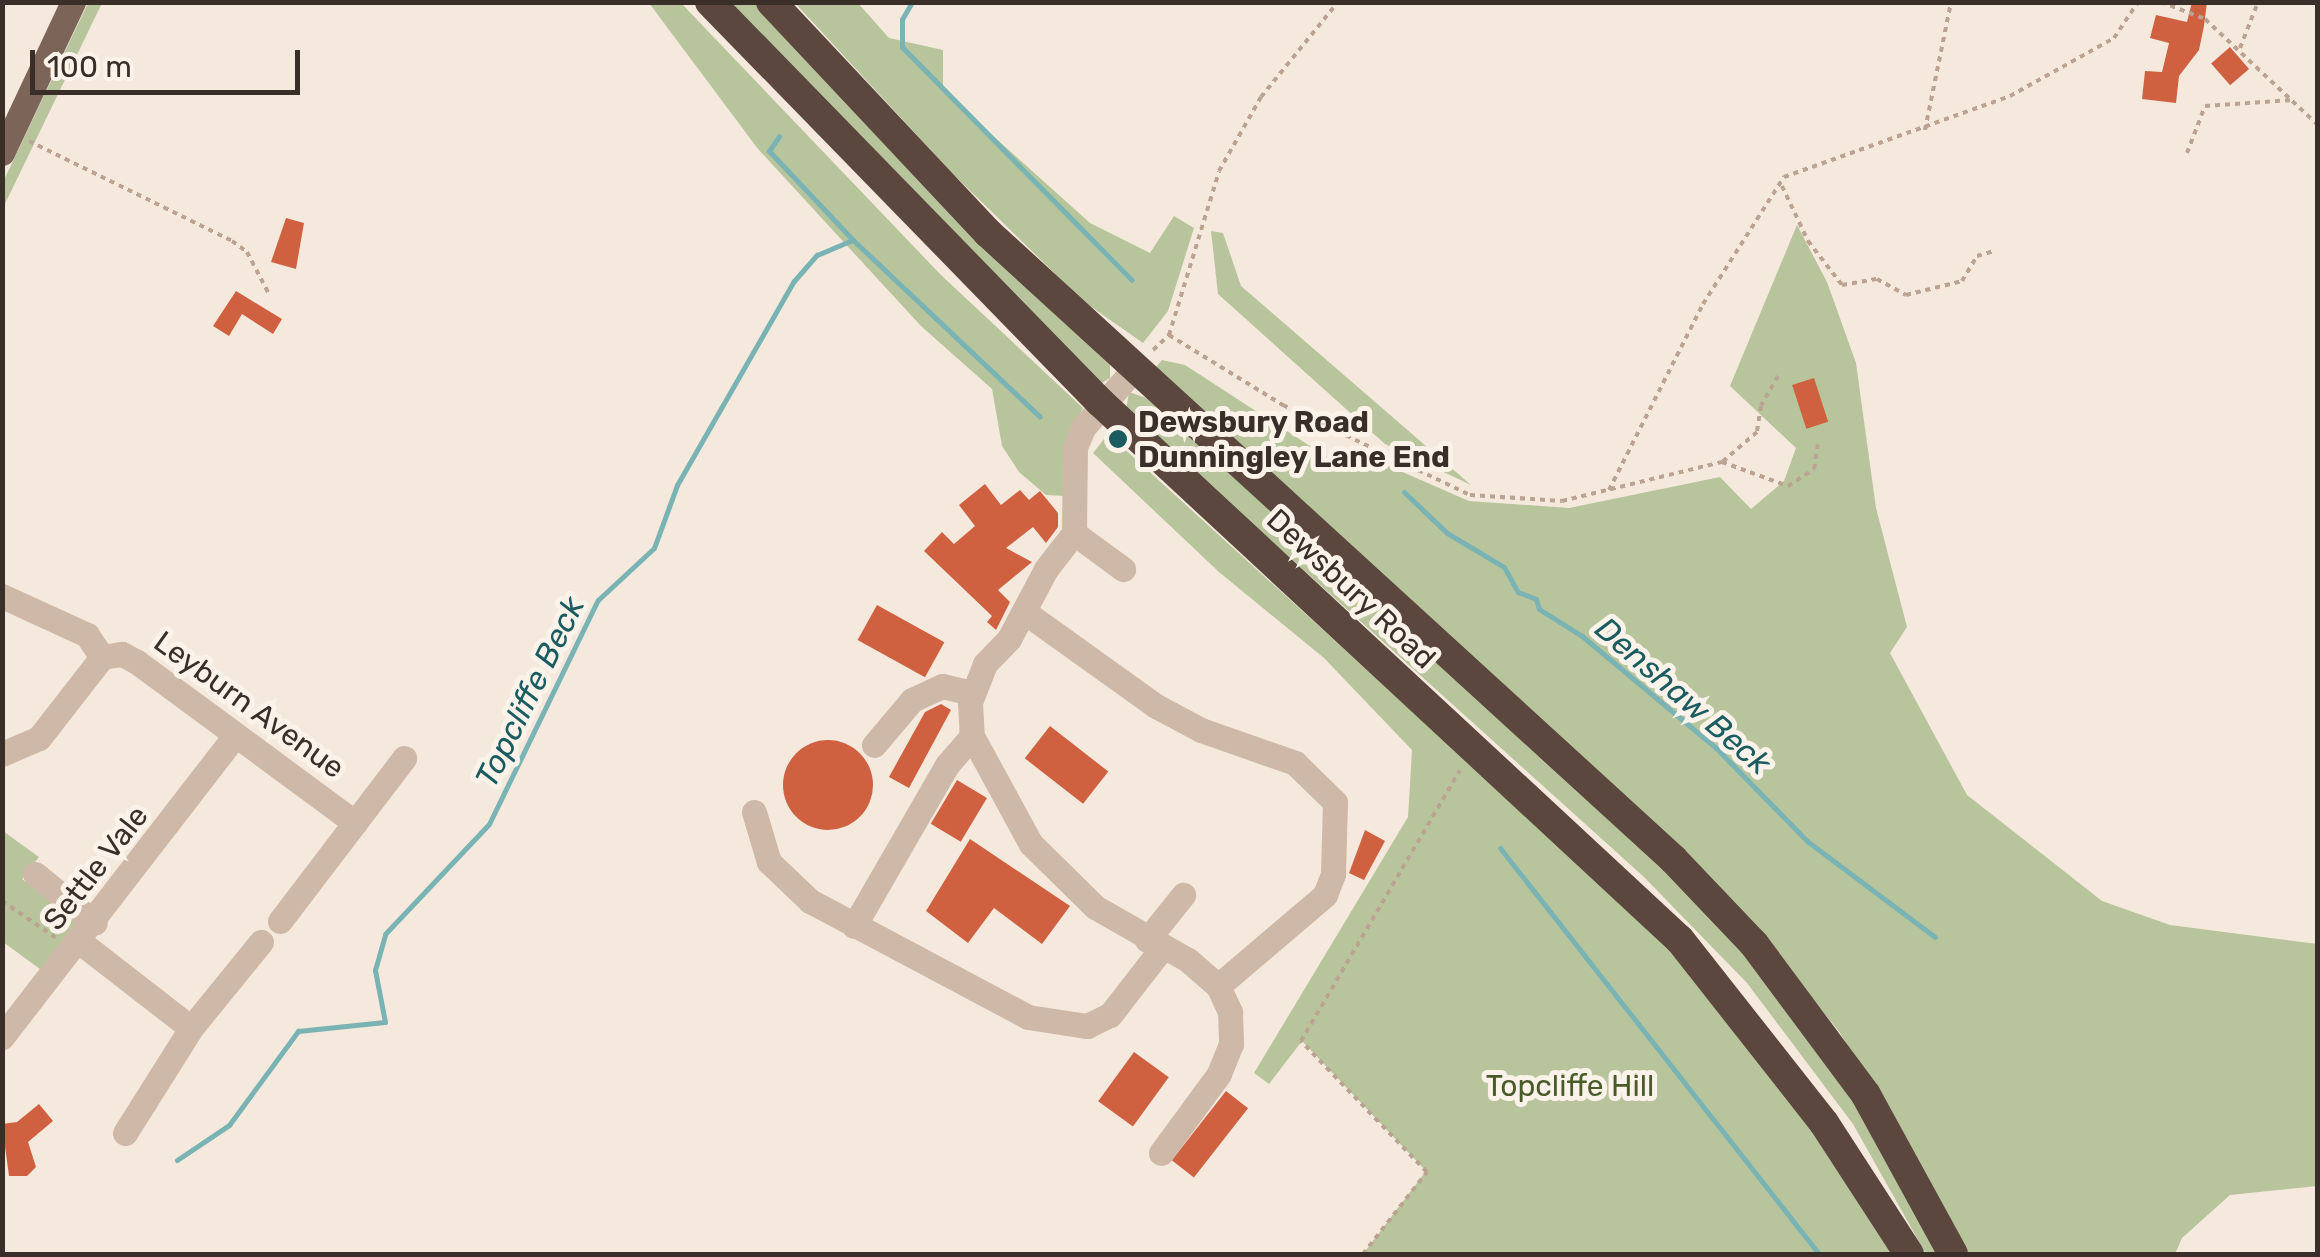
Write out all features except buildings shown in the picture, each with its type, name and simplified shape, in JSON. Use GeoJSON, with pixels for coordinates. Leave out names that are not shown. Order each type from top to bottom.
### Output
{"type":"FeatureCollection","features":[{"type":"Feature","properties":{"kind":"highway","name":"Dewsbury Road"},"geometry":{"type":"LineString","coordinates":[[710,2],[1100,402],[1680,940],[1824,1123],[1909,1254]]}},
{"type":"Feature","properties":{"kind":"highway","name":"Dewsbury Road"},"geometry":{"type":"LineString","coordinates":[[770,2],[988,234],[1673,859],[1754,944],[1866,1095],[1953,1254]]}},
{"type":"Feature","properties":{"kind":"main road"},"geometry":{"type":"LineString","coordinates":[[7,143],[73,2]]}},
{"type":"Feature","properties":{"kind":"street"},"geometry":{"type":"LineString","coordinates":[[1133,370],[1100,402],[1075,448],[1074,533],[1046,569],[1026,613],[985,664],[973,694],[972,736],[1031,844],[1060,878],[1218,986],[1230,1012],[1231,1044],[1218,1074],[1161,1152]]}},
{"type":"Feature","properties":{"kind":"street"},"geometry":{"type":"LineString","coordinates":[[1074,533],[1123,569]]}},
{"type":"Feature","properties":{"kind":"street","name":"Leyburn Avenue"},"geometry":{"type":"LineString","coordinates":[[2,596],[87,635],[102,657],[122,654],[355,823]]}},
{"type":"Feature","properties":{"kind":"street"},"geometry":{"type":"LineString","coordinates":[[1026,613],[1156,706],[1201,730],[1295,763],[1335,802],[1325,895],[1218,986]]}},
{"type":"Feature","properties":{"kind":"street"},"geometry":{"type":"LineString","coordinates":[[2,754],[39,738],[102,657]]}},
{"type":"Feature","properties":{"kind":"street"},"geometry":{"type":"LineString","coordinates":[[874,745],[912,700],[942,686],[973,694]]}},
{"type":"Feature","properties":{"kind":"street","name":"Settle Vale"},"geometry":{"type":"LineString","coordinates":[[2,1037],[82,939],[235,735]]}},
{"type":"Feature","properties":{"kind":"street"},"geometry":{"type":"LineString","coordinates":[[854,926],[947,764],[972,736]]}},
{"type":"Feature","properties":{"kind":"street"},"geometry":{"type":"LineString","coordinates":[[280,920],[404,758]]}},
{"type":"Feature","properties":{"kind":"street"},"geometry":{"type":"LineString","coordinates":[[754,812],[778,872],[854,926],[1028,1017],[1060,1026],[1087,1026],[1110,1015],[1183,895]]}},
{"type":"Feature","properties":{"kind":"street"},"geometry":{"type":"LineString","coordinates":[[34,874],[82,939],[192,1028]]}},
{"type":"Feature","properties":{"kind":"street"},"geometry":{"type":"LineString","coordinates":[[125,1132],[159,1087],[192,1028],[262,942]]}},
{"type":"Feature","properties":{"kind":"path"},"geometry":{"type":"LineString","coordinates":[[1133,370],[1168,335],[1219,171],[1261,98],[1338,2]]}},
{"type":"Feature","properties":{"kind":"path"},"geometry":{"type":"LineString","coordinates":[[1925,130],[1950,2]]}},
{"type":"Feature","properties":{"kind":"path"},"geometry":{"type":"LineString","coordinates":[[1609,490],[1720,274],[1782,186],[1784,177],[1925,130],[2010,96],[2114,38],[2138,2]]}},
{"type":"Feature","properties":{"kind":"path"},"geometry":{"type":"LineString","coordinates":[[2161,2],[2205,19],[2318,124]]}},
{"type":"Feature","properties":{"kind":"path"},"geometry":{"type":"LineString","coordinates":[[2240,48],[2258,2]]}},
{"type":"Feature","properties":{"kind":"path"},"geometry":{"type":"LineString","coordinates":[[2187,154],[2205,106],[2294,100]]}},
{"type":"Feature","properties":{"kind":"path"},"geometry":{"type":"LineString","coordinates":[[7,143],[232,241],[247,252],[268,294]]}},
{"type":"Feature","properties":{"kind":"path"},"geometry":{"type":"LineString","coordinates":[[1782,186],[1816,254],[1842,286],[1877,279],[1906,295],[1962,281],[1977,256],[1994,251]]}},
{"type":"Feature","properties":{"kind":"path"},"geometry":{"type":"LineString","coordinates":[[1168,335],[1283,406],[1470,495],[1562,501],[1722,462],[1743,440],[1757,432],[1761,406],[1778,376]]}},
{"type":"Feature","properties":{"kind":"path"},"geometry":{"type":"LineString","coordinates":[[1722,462],[1788,486],[1814,469],[1818,444]]}},
{"type":"Feature","properties":{"kind":"path"},"geometry":{"type":"LineString","coordinates":[[1362,1254],[1427,1172],[1302,1041],[1458,773]]}},
{"type":"Feature","properties":{"kind":"path"},"geometry":{"type":"LineString","coordinates":[[2,900],[82,939]]}},
{"type":"Feature","properties":{"kind":"green space"},"geometry":{"type":"Polygon","coordinates":[[[88,3],[102,3],[3,208],[3,182],[88,3]]]}},
{"type":"Feature","properties":{"kind":"green space"},"geometry":{"type":"Polygon","coordinates":[[[649,3],[681,3],[941,275],[1083,408],[1066,440],[1066,496],[1046,495],[1019,472],[1002,446],[992,389],[921,326],[758,149],[649,3]]]}},
{"type":"Feature","properties":{"kind":"green space"},"geometry":{"type":"Polygon","coordinates":[[[725,3],[757,3],[1110,365],[1110,378],[1102,383],[725,3]]]}},
{"type":"Feature","properties":{"kind":"green space"},"geometry":{"type":"Polygon","coordinates":[[[795,3],[858,3],[889,38],[943,50],[943,91],[1090,223],[1150,253],[1174,216],[1194,228],[1168,311],[1143,343],[1083,301],[951,172],[795,3]]]}},
{"type":"Feature","properties":{"kind":"green space"},"geometry":{"type":"Polygon","coordinates":[[[1797,225],[1827,282],[1856,363],[1876,508],[1907,627],[1890,653],[1967,795],[2102,901],[2170,925],[2317,944],[2317,1186],[2230,1195],[2182,1238],[2175,1254],[1966,1254],[1903,1134],[1840,1033],[1766,940],[1156,367],[1162,360],[1185,365],[1330,459],[1375,460],[1469,501],[1569,508],[1720,477],[1751,509],[1784,481],[1796,448],[1730,386],[1797,225]]]}},
{"type":"Feature","properties":{"kind":"green space"},"geometry":{"type":"Polygon","coordinates":[[[1211,231],[1223,233],[1241,286],[1471,485],[1385,444],[1218,294],[1211,231]]]}},
{"type":"Feature","properties":{"kind":"green space"},"geometry":{"type":"Polygon","coordinates":[[[1129,392],[1146,398],[1675,875],[1767,975],[1869,1120],[1942,1254],[1926,1254],[1853,1124],[1747,983],[1644,877],[1126,410],[1129,392]]]}},
{"type":"Feature","properties":{"kind":"green space","name":"Topcliffe Hill"},"geometry":{"type":"Polygon","coordinates":[[[1108,434],[1625,905],[1701,982],[1909,1254],[1363,1254],[1426,1171],[1302,1041],[1269,1084],[1254,1073],[1408,817],[1412,750],[1324,658],[1219,572],[1093,453],[1108,434]]]}},
{"type":"Feature","properties":{"kind":"green space"},"geometry":{"type":"Polygon","coordinates":[[[3,831],[39,857],[22,879],[80,924],[44,972],[3,942],[3,831]]]}},
{"type":"Feature","properties":{"kind":"waterway"},"geometry":{"type":"LineString","coordinates":[[912,2],[902,19],[902,47],[1132,280]]}},
{"type":"Feature","properties":{"kind":"waterway","name":"Topcliffe Beck"},"geometry":{"type":"LineString","coordinates":[[177,1160],[229,1125],[298,1031],[385,1022],[375,970],[385,934],[489,824],[598,600],[654,548],[677,485],[794,281],[817,255],[853,240],[769,151],[779,136]]}},
{"type":"Feature","properties":{"kind":"waterway"},"geometry":{"type":"LineString","coordinates":[[853,240],[1040,417]]}},
{"type":"Feature","properties":{"kind":"waterway","name":"Denshaw Beck"},"geometry":{"type":"LineString","coordinates":[[1404,492],[1447,533],[1504,567],[1518,592],[1536,599],[1539,609],[1582,636],[1717,749],[1807,841],[1935,937]]}},
{"type":"Feature","properties":{"kind":"waterway"},"geometry":{"type":"LineString","coordinates":[[1500,848],[1819,1254]]}},
{"type":"Feature","properties":{"kind":"place","name":"Dewsbury Road Dunningley Lane End"},"geometry":{"type":"Point","coordinates":[1118,439]}}]}
